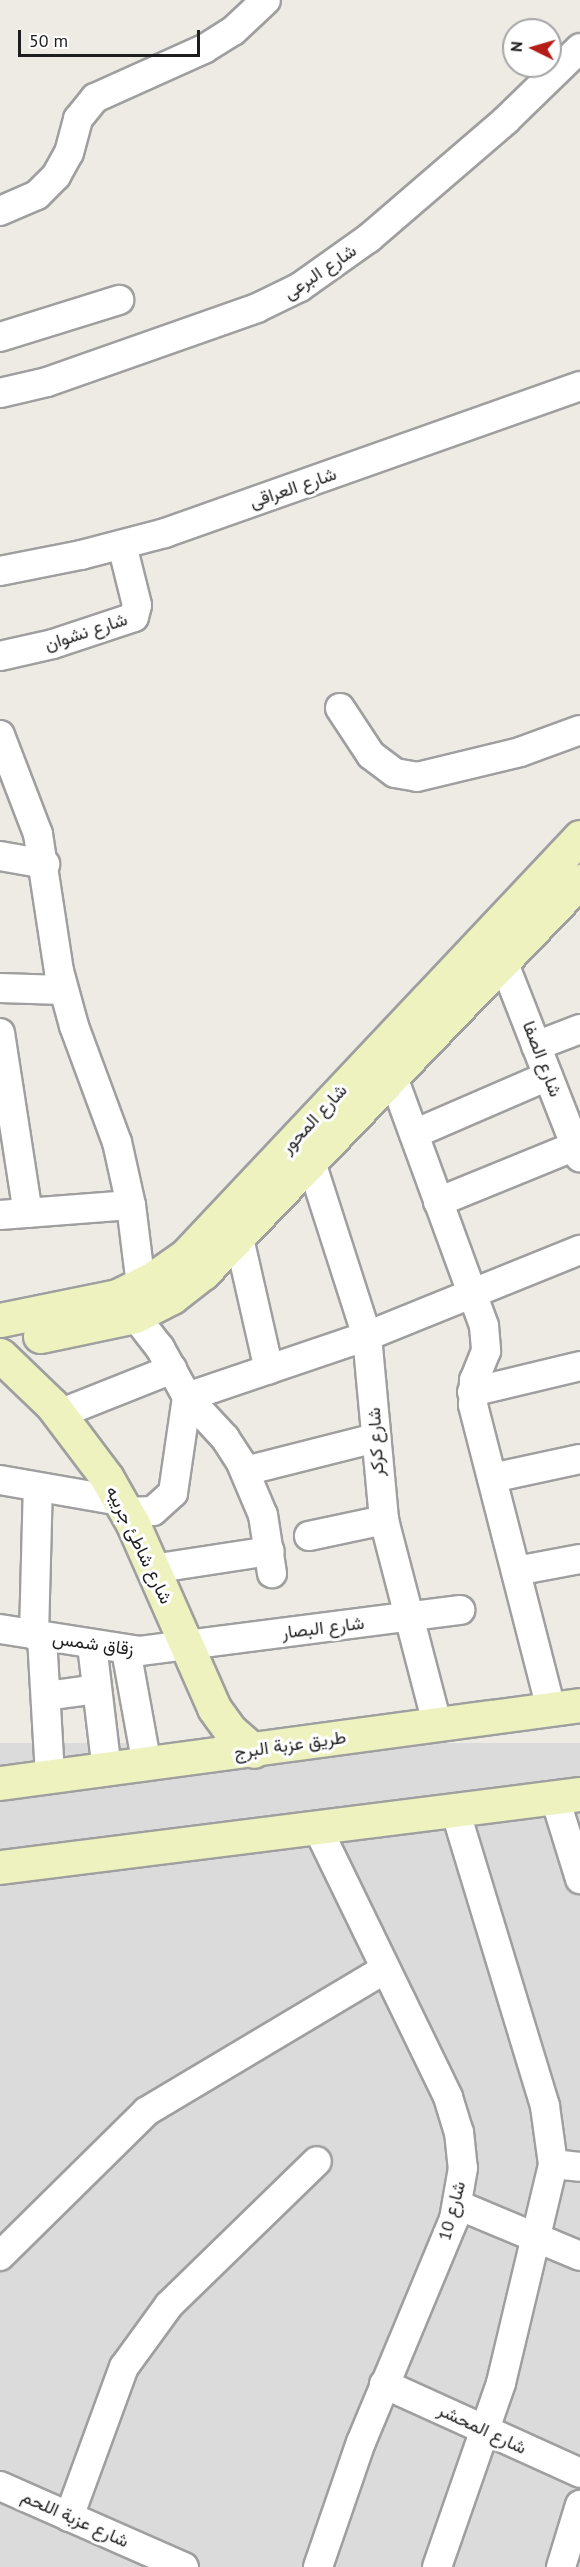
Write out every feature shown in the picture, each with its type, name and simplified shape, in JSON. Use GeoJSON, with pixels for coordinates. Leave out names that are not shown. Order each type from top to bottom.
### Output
{"type":"FeatureCollection","features":[{"type":"Feature","properties":{"kind":"street"},"geometry":{"type":"LineString","coordinates":[[0,211],[37,195],[56,176],[69,153],[78,118],[95,98],[204,49],[233,31],[266,0]]}},
{"type":"Feature","properties":{"kind":"street","name":"شارع البرعى"},"geometry":{"type":"LineString","coordinates":[[0,393],[47,382],[257,308],[300,287],[369,238],[514,112],[580,48]]}},
{"type":"Feature","properties":{"kind":"street"},"geometry":{"type":"LineString","coordinates":[[0,337],[119,300]]}},
{"type":"Feature","properties":{"kind":"street","name":"شارع العراقى"},"geometry":{"type":"LineString","coordinates":[[0,571],[122,545],[580,386]]}},
{"type":"Feature","properties":{"kind":"street","name":"شارع نشوان"},"geometry":{"type":"LineString","coordinates":[[0,656],[81,636],[134,617],[138,609],[122,545]]}},
{"type":"Feature","properties":{"kind":"street"},"geometry":{"type":"LineString","coordinates":[[339,708],[371,755],[395,772],[417,777],[520,752],[580,730]]}},
{"type":"Feature","properties":{"kind":"street"},"geometry":{"type":"LineString","coordinates":[[0,735],[12,795],[45,864],[63,990],[111,1121],[131,1205],[138,1301],[156,1341],[187,1397],[225,1438],[245,1471],[259,1504],[271,1562],[152,1569]]}},
{"type":"Feature","properties":{"kind":"street","name":"شارع المحور"},"geometry":{"type":"LineString","coordinates":[[0,1320],[92,1304],[138,1301],[205,1239],[580,837]]}},
{"type":"Feature","properties":{"kind":"street"},"geometry":{"type":"LineString","coordinates":[[0,856],[45,864]]}},
{"type":"Feature","properties":{"kind":"street","name":"شارع المحور"},"geometry":{"type":"LineString","coordinates":[[0,1342],[183,1290],[239,1238],[580,881]]}},
{"type":"Feature","properties":{"kind":"street","name":"شارع الصفا"},"geometry":{"type":"LineString","coordinates":[[503,961],[579,1149]]}},
{"type":"Feature","properties":{"kind":"street"},"geometry":{"type":"LineString","coordinates":[[0,988],[63,990]]}},
{"type":"Feature","properties":{"kind":"street"},"geometry":{"type":"LineString","coordinates":[[536,1046],[580,1029]]}},
{"type":"Feature","properties":{"kind":"street"},"geometry":{"type":"LineString","coordinates":[[0,1033],[28,1213]]}},
{"type":"Feature","properties":{"kind":"street"},"geometry":{"type":"LineString","coordinates":[[414,1134],[548,1076]]}},
{"type":"Feature","properties":{"kind":"street"},"geometry":{"type":"LineString","coordinates":[[393,1077],[471,1293],[487,1345],[472,1392],[516,1571],[566,1707]]}},
{"type":"Feature","properties":{"kind":"street"},"geometry":{"type":"LineString","coordinates":[[438,1202],[579,1149]]}},
{"type":"Feature","properties":{"kind":"street","name":"شارع كركر"},"geometry":{"type":"LineString","coordinates":[[311,1162],[367,1335],[384,1520],[437,1724]]}},
{"type":"Feature","properties":{"kind":"street"},"geometry":{"type":"LineString","coordinates":[[0,1215],[131,1205]]}},
{"type":"Feature","properties":{"kind":"street"},"geometry":{"type":"LineString","coordinates":[[239,1238],[269,1370]]}},
{"type":"Feature","properties":{"kind":"street"},"geometry":{"type":"LineString","coordinates":[[187,1397],[367,1335],[580,1250]]}},
{"type":"Feature","properties":{"kind":"street","name":"شارع شاطئ جريبه"},"geometry":{"type":"LineString","coordinates":[[0,1355],[59,1414],[123,1506],[220,1718],[254,1750]]}},
{"type":"Feature","properties":{"kind":"street"},"geometry":{"type":"LineString","coordinates":[[472,1392],[580,1366]]}},
{"type":"Feature","properties":{"kind":"street"},"geometry":{"type":"LineString","coordinates":[[59,1414],[172,1369]]}},
{"type":"Feature","properties":{"kind":"street"},"geometry":{"type":"LineString","coordinates":[[0,1480],[153,1511],[173,1493],[187,1397]]}},
{"type":"Feature","properties":{"kind":"street"},"geometry":{"type":"LineString","coordinates":[[245,1471],[375,1438]]}},
{"type":"Feature","properties":{"kind":"street"},"geometry":{"type":"LineString","coordinates":[[492,1478],[580,1459]]}},
{"type":"Feature","properties":{"kind":"street"},"geometry":{"type":"LineString","coordinates":[[38,1487],[38,1636],[46,1696],[50,1777]]}},
{"type":"Feature","properties":{"kind":"street"},"geometry":{"type":"LineString","coordinates":[[309,1536],[384,1520]]}},
{"type":"Feature","properties":{"kind":"street"},"geometry":{"type":"LineString","coordinates":[[516,1571],[580,1559]]}},
{"type":"Feature","properties":{"kind":"street","name":"شارع البصار"},"geometry":{"type":"LineString","coordinates":[[186,1646],[460,1610]]}},
{"type":"Feature","properties":{"kind":"street","name":"زقاق شمس"},"geometry":{"type":"LineString","coordinates":[[0,1629],[126,1650],[186,1646]]}},
{"type":"Feature","properties":{"kind":"street"},"geometry":{"type":"LineString","coordinates":[[92,1645],[107,1770]]}},
{"type":"Feature","properties":{"kind":"street"},"geometry":{"type":"LineString","coordinates":[[126,1650],[147,1765]]}},
{"type":"Feature","properties":{"kind":"street"},"geometry":{"type":"LineString","coordinates":[[46,1696],[97,1689]]}},
{"type":"Feature","properties":{"kind":"street","name":"طريق عزبة البرج"},"geometry":{"type":"LineString","coordinates":[[0,1784],[566,1707]]}},
{"type":"Feature","properties":{"kind":"street"},"geometry":{"type":"LineString","coordinates":[[0,1867],[567,1796],[580,1879]]}},
{"type":"Feature","properties":{"kind":"street"},"geometry":{"type":"LineString","coordinates":[[437,2567],[487,2431],[537,2236],[566,2166],[544,2106],[455,1809]]}},
{"type":"Feature","properties":{"kind":"street","name":"شارع 10"},"geometry":{"type":"LineString","coordinates":[[317,1827],[454,2114],[463,2168],[458,2205],[384,2384],[318,2567]]}},
{"type":"Feature","properties":{"kind":"street"},"geometry":{"type":"LineString","coordinates":[[0,2256],[147,2111],[385,1969]]}},
{"type":"Feature","properties":{"kind":"street"},"geometry":{"type":"LineString","coordinates":[[69,2517],[124,2367],[169,2305],[317,2161]]}},
{"type":"Feature","properties":{"kind":"street"},"geometry":{"type":"LineString","coordinates":[[458,2205],[537,2236],[580,2256]]}},
{"type":"Feature","properties":{"kind":"street","name":"شارع المحشر"},"geometry":{"type":"LineString","coordinates":[[384,2384],[580,2474]]}},
{"type":"Feature","properties":{"kind":"street","name":"شارع عزبة اللحم"},"geometry":{"type":"LineString","coordinates":[[0,2486],[184,2567]]}},
{"type":"Feature","properties":{"kind":"street"},"geometry":{"type":"LineString","coordinates":[[561,2567],[580,2505]]}},
{"type":"Feature","properties":{"kind":"shaded area"},"geometry":{"type":"Polygon","coordinates":[[[0,1743],[580,1743],[580,2567],[0,2567],[0,1743]]]}}]}
